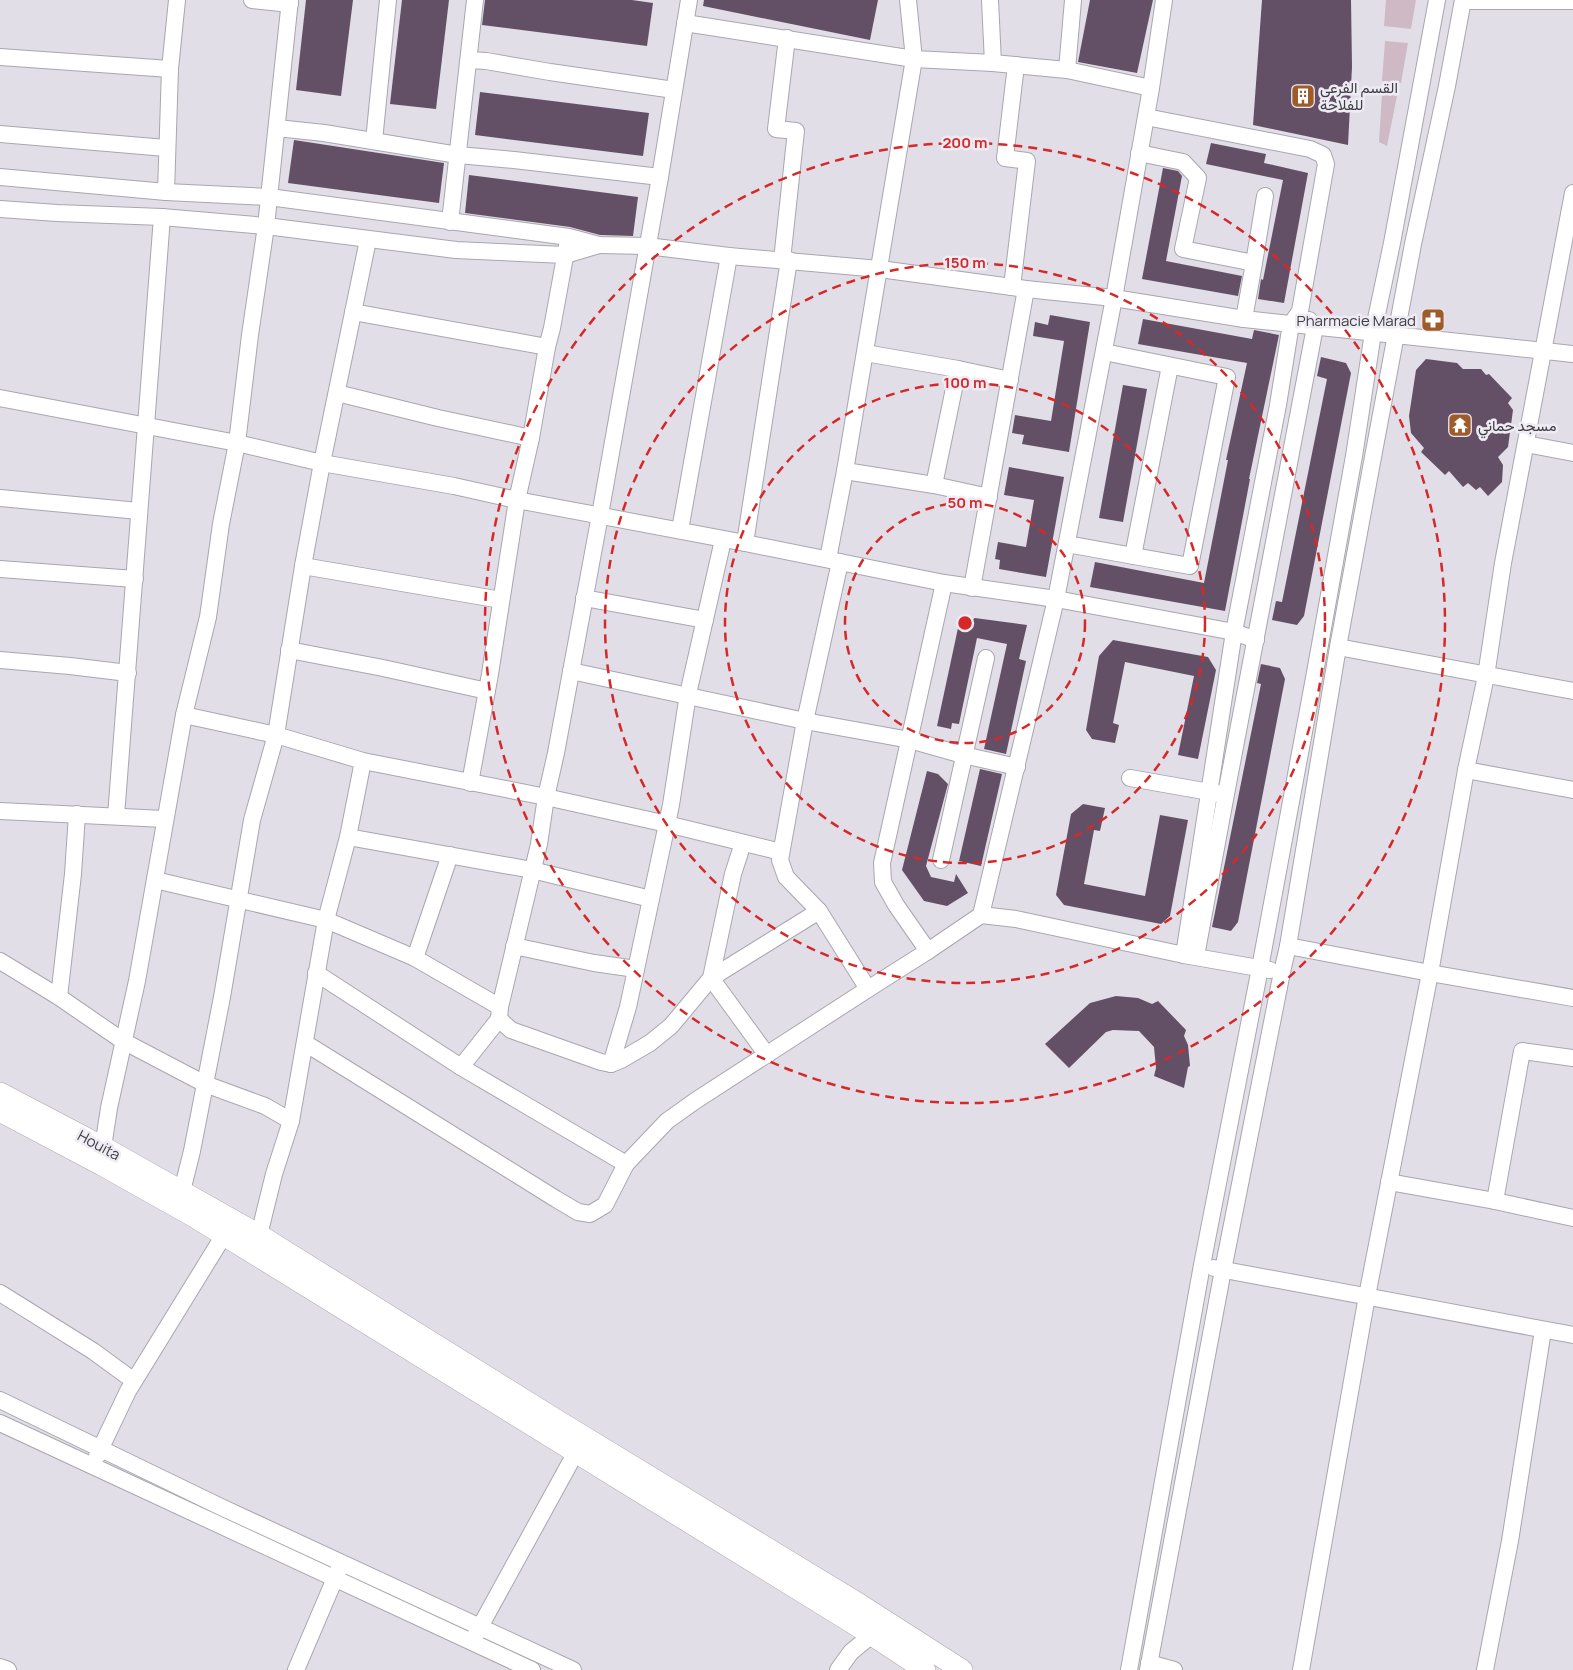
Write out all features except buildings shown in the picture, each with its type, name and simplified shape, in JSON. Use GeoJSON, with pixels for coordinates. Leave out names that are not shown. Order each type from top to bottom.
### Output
{"type":"FeatureCollection","features":[{"type":"Feature","properties":{"kind":"main road","name":"Houita"},"geometry":{"type":"LineString","coordinates":[[0,1093],[103,1147],[191,1202]]}},
{"type":"Feature","properties":{"kind":"main road","name":"Houita"},"geometry":{"type":"LineString","coordinates":[[0,1111],[102,1165],[191,1202]]}},
{"type":"Feature","properties":{"kind":"main road"},"geometry":{"type":"LineString","coordinates":[[191,1202],[224,1235],[576,1452],[880,1629],[962,1670]]}},
{"type":"Feature","properties":{"kind":"main road"},"geometry":{"type":"LineString","coordinates":[[191,1202],[259,1235],[880,1629],[925,1670]]}},
{"type":"Feature","properties":{"kind":"street"},"geometry":{"type":"LineString","coordinates":[[166,192],[170,69],[177,0]]}},
{"type":"Feature","properties":{"kind":"street"},"geometry":{"type":"LineString","coordinates":[[103,1147],[109,1108],[137,981],[156,880],[164,819],[184,715],[208,617],[221,524],[237,443],[266,226],[290,2],[252,0]]}},
{"type":"Feature","properties":{"kind":"street"},"geometry":{"type":"LineString","coordinates":[[374,141],[388,0]]}},
{"type":"Feature","properties":{"kind":"street"},"geometry":{"type":"LineString","coordinates":[[450,222],[475,0]]}},
{"type":"Feature","properties":{"kind":"street"},"geometry":{"type":"LineString","coordinates":[[461,1067],[500,1013],[538,844],[600,516],[660,177],[689,0]]}},
{"type":"Feature","properties":{"kind":"street"},"geometry":{"type":"LineString","coordinates":[[868,989],[819,911],[786,877],[780,860],[834,560],[845,471],[914,58],[908,0]]}},
{"type":"Feature","properties":{"kind":"street"},"geometry":{"type":"LineString","coordinates":[[990,0],[994,62]]}},
{"type":"Feature","properties":{"kind":"street"},"geometry":{"type":"LineString","coordinates":[[1067,70],[1073,0]]}},
{"type":"Feature","properties":{"kind":"street"},"geometry":{"type":"LineString","coordinates":[[981,915],[1056,600],[1114,298],[1146,118],[1164,0]]}},
{"type":"Feature","properties":{"kind":"street"},"geometry":{"type":"LineString","coordinates":[[1129,1670],[1202,1265],[1260,968],[1352,465],[1373,332],[1392,243],[1437,0]]}},
{"type":"Feature","properties":{"kind":"street"},"geometry":{"type":"LineString","coordinates":[[1174,1670],[1148,1666],[1223,1270],[1288,946],[1338,648],[1413,244],[1447,86],[1463,0],[1573,1]]}},
{"type":"Feature","properties":{"kind":"street"},"geometry":{"type":"LineString","coordinates":[[685,23],[914,58],[994,62],[1067,70],[1151,88]]}},
{"type":"Feature","properties":{"kind":"street"},"geometry":{"type":"LineString","coordinates":[[745,543],[786,260],[796,131],[776,129],[787,38]]}},
{"type":"Feature","properties":{"kind":"street"},"geometry":{"type":"LineString","coordinates":[[0,56],[170,69]]}},
{"type":"Feature","properties":{"kind":"street"},"geometry":{"type":"LineString","coordinates":[[469,60],[674,90]]}},
{"type":"Feature","properties":{"kind":"street"},"geometry":{"type":"LineString","coordinates":[[972,588],[1010,380],[1019,288],[1028,161],[1005,158],[1016,65]]}},
{"type":"Feature","properties":{"kind":"street"},"geometry":{"type":"LineString","coordinates":[[1146,118],[1310,149],[1322,155],[1325,160],[1326,169],[1234,632],[1218,794]]}},
{"type":"Feature","properties":{"kind":"street"},"geometry":{"type":"LineString","coordinates":[[277,128],[324,133],[458,155],[660,177]]}},
{"type":"Feature","properties":{"kind":"street"},"geometry":{"type":"LineString","coordinates":[[0,134],[166,148]]}},
{"type":"Feature","properties":{"kind":"street"},"geometry":{"type":"LineString","coordinates":[[1140,153],[1183,162],[1198,178],[1184,249],[1254,263]]}},
{"type":"Feature","properties":{"kind":"street"},"geometry":{"type":"LineString","coordinates":[[0,177],[166,192],[269,197],[569,237],[599,245],[647,246],[729,256],[880,269],[1019,288],[1114,298],[1244,319],[1296,318],[1315,328],[1373,332],[1573,354]]}},
{"type":"Feature","properties":{"kind":"street"},"geometry":{"type":"LineString","coordinates":[[1301,1670],[1367,1296],[1430,973],[1466,770],[1486,676],[1502,563],[1543,350],[1568,247],[1573,193]]}},
{"type":"Feature","properties":{"kind":"street"},"geometry":{"type":"LineString","coordinates":[[1244,319],[1265,196]]}},
{"type":"Feature","properties":{"kind":"street"},"geometry":{"type":"LineString","coordinates":[[0,209],[162,217],[266,226],[456,250],[565,255],[599,245]]}},
{"type":"Feature","properties":{"kind":"street"},"geometry":{"type":"LineString","coordinates":[[116,816],[162,217]]}},
{"type":"Feature","properties":{"kind":"street"},"geometry":{"type":"LineString","coordinates":[[470,783],[487,691],[517,500],[531,438],[569,237]]}},
{"type":"Feature","properties":{"kind":"street"},"geometry":{"type":"LineString","coordinates":[[191,1202],[192,1151],[222,997],[252,820],[276,734],[322,463],[368,240]]}},
{"type":"Feature","properties":{"kind":"street"},"geometry":{"type":"LineString","coordinates":[[680,530],[729,256]]}},
{"type":"Feature","properties":{"kind":"street"},"geometry":{"type":"LineString","coordinates":[[353,312],[547,347]]}},
{"type":"Feature","properties":{"kind":"street"},"geometry":{"type":"LineString","coordinates":[[1190,956],[1218,794],[1256,640],[1315,328]]}},
{"type":"Feature","properties":{"kind":"street"},"geometry":{"type":"LineString","coordinates":[[1067,544],[1190,566],[1227,377],[1104,352]]}},
{"type":"Feature","properties":{"kind":"street"},"geometry":{"type":"LineString","coordinates":[[865,353],[1010,380]]}},
{"type":"Feature","properties":{"kind":"street"},"geometry":{"type":"LineString","coordinates":[[1133,556],[1170,366]]}},
{"type":"Feature","properties":{"kind":"street"},"geometry":{"type":"LineString","coordinates":[[934,485],[958,369]]}},
{"type":"Feature","properties":{"kind":"street"},"geometry":{"type":"LineString","coordinates":[[337,394],[531,438]]}},
{"type":"Feature","properties":{"kind":"street"},"geometry":{"type":"LineString","coordinates":[[0,398],[237,443],[322,463],[454,486],[517,500],[834,560],[944,584],[1056,600],[1234,632],[1256,640]]}},
{"type":"Feature","properties":{"kind":"street"},"geometry":{"type":"LineString","coordinates":[[1526,444],[1573,453]]}},
{"type":"Feature","properties":{"kind":"street"},"geometry":{"type":"LineString","coordinates":[[845,471],[989,496]]}},
{"type":"Feature","properties":{"kind":"street"},"geometry":{"type":"LineString","coordinates":[[0,498],[139,511]]}},
{"type":"Feature","properties":{"kind":"street"},"geometry":{"type":"LineString","coordinates":[[611,1064],[628,1007],[667,824],[688,694],[723,540]]}},
{"type":"Feature","properties":{"kind":"street"},"geometry":{"type":"LineString","coordinates":[[303,566],[501,600]]}},
{"type":"Feature","properties":{"kind":"street"},"geometry":{"type":"LineString","coordinates":[[0,568],[135,579]]}},
{"type":"Feature","properties":{"kind":"street"},"geometry":{"type":"LineString","coordinates":[[928,951],[896,905],[883,882],[882,863],[944,584]]}},
{"type":"Feature","properties":{"kind":"street"},"geometry":{"type":"LineString","coordinates":[[584,598],[705,620]]}},
{"type":"Feature","properties":{"kind":"street"},"geometry":{"type":"LineString","coordinates":[[1338,648],[1573,691]]}},
{"type":"Feature","properties":{"kind":"street"},"geometry":{"type":"LineString","coordinates":[[289,650],[487,691]]}},
{"type":"Feature","properties":{"kind":"street"},"geometry":{"type":"LineString","coordinates":[[941,860],[986,658]]}},
{"type":"Feature","properties":{"kind":"street"},"geometry":{"type":"LineString","coordinates":[[0,660],[128,673]]}},
{"type":"Feature","properties":{"kind":"street"},"geometry":{"type":"LineString","coordinates":[[571,671],[688,694],[805,721],[910,740],[1017,767]]}},
{"type":"Feature","properties":{"kind":"street"},"geometry":{"type":"LineString","coordinates":[[184,715],[276,734],[363,761],[546,797],[781,852]]}},
{"type":"Feature","properties":{"kind":"street"},"geometry":{"type":"LineString","coordinates":[[259,1235],[274,1174],[291,1121],[326,920],[348,837],[363,761]]}},
{"type":"Feature","properties":{"kind":"street"},"geometry":{"type":"LineString","coordinates":[[1466,770],[1573,790]]}},
{"type":"Feature","properties":{"kind":"street"},"geometry":{"type":"LineString","coordinates":[[1130,778],[1218,794]]}},
{"type":"Feature","properties":{"kind":"street"},"geometry":{"type":"LineString","coordinates":[[0,810],[164,819]]}},
{"type":"Feature","properties":{"kind":"street"},"geometry":{"type":"LineString","coordinates":[[59,997],[73,874],[77,814]]}},
{"type":"Feature","properties":{"kind":"street"},"geometry":{"type":"LineString","coordinates":[[348,837],[532,870],[651,899]]}},
{"type":"Feature","properties":{"kind":"street"},"geometry":{"type":"LineString","coordinates":[[742,843],[733,874],[711,978],[767,1055]]}},
{"type":"Feature","properties":{"kind":"street"},"geometry":{"type":"LineString","coordinates":[[415,958],[450,854]]}},
{"type":"Feature","properties":{"kind":"street"},"geometry":{"type":"LineString","coordinates":[[156,880],[326,920],[415,958],[500,1013],[511,1030],[611,1064],[622,1060],[643,1047],[672,1026],[711,978],[819,911]]}},
{"type":"Feature","properties":{"kind":"street"},"geometry":{"type":"LineString","coordinates":[[305,1043],[578,1212],[590,1214],[605,1204],[626,1164],[667,1122],[981,915],[1016,919],[1190,956],[1282,972]]}},
{"type":"Feature","properties":{"kind":"street"},"geometry":{"type":"LineString","coordinates":[[514,946],[594,964],[636,969]]}},
{"type":"Feature","properties":{"kind":"street"},"geometry":{"type":"LineString","coordinates":[[1288,946],[1573,998]]}},
{"type":"Feature","properties":{"kind":"street"},"geometry":{"type":"LineString","coordinates":[[0,961],[59,997],[123,1041],[205,1084],[265,1106],[291,1121]]}},
{"type":"Feature","properties":{"kind":"street"},"geometry":{"type":"LineString","coordinates":[[316,973],[461,1067],[626,1164]]}},
{"type":"Feature","properties":{"kind":"street"},"geometry":{"type":"LineString","coordinates":[[1495,1201],[1522,1051],[1573,1058]]}},
{"type":"Feature","properties":{"kind":"street"},"geometry":{"type":"LineString","coordinates":[[1389,1182],[1495,1201],[1573,1218]]}},
{"type":"Feature","properties":{"kind":"street"},"geometry":{"type":"LineString","coordinates":[[93,1465],[134,1381],[224,1235]]}},
{"type":"Feature","properties":{"kind":"street"},"geometry":{"type":"LineString","coordinates":[[1202,1265],[1573,1335]]}},
{"type":"Feature","properties":{"kind":"street"},"geometry":{"type":"LineString","coordinates":[[0,1293],[93,1351],[134,1381]]}},
{"type":"Feature","properties":{"kind":"street"},"geometry":{"type":"LineString","coordinates":[[1485,1670],[1510,1541],[1543,1330]]}},
{"type":"Feature","properties":{"kind":"street"},"geometry":{"type":"LineString","coordinates":[[0,1400],[221,1507],[573,1670]]}},
{"type":"Feature","properties":{"kind":"street"},"geometry":{"type":"LineString","coordinates":[[0,1423],[532,1670]]}},
{"type":"Feature","properties":{"kind":"street"},"geometry":{"type":"LineString","coordinates":[[49,1445],[56,1427]]}},
{"type":"Feature","properties":{"kind":"street"},"geometry":{"type":"LineString","coordinates":[[472,1643],[479,1627],[576,1452]]}},
{"type":"Feature","properties":{"kind":"street"},"geometry":{"type":"LineString","coordinates":[[296,1670],[336,1578],[341,1562]]}},
{"type":"Feature","properties":{"kind":"street"},"geometry":{"type":"LineString","coordinates":[[838,1670],[851,1652],[880,1629]]}},
{"type":"Feature","properties":{"kind":"street"},"geometry":{"type":"LineString","coordinates":[[0,1667],[8,1670]]}},
{"type":"Feature","properties":{"kind":"shaded area"},"geometry":{"type":"Polygon","coordinates":[[[1386,0],[1416,0],[1411,29],[1384,26],[1386,0]]]}},
{"type":"Feature","properties":{"kind":"shaded area"},"geometry":{"type":"Polygon","coordinates":[[[1385,41],[1408,43],[1401,83],[1382,81],[1385,41]]]}},
{"type":"Feature","properties":{"kind":"shaded area"},"geometry":{"type":"Polygon","coordinates":[[[1382,94],[1397,96],[1387,146],[1379,142],[1382,94]]]}},
{"type":"Feature","properties":{"kind":"place","name":"القسم الفرعي للفلاحة"},"geometry":{"type":"Point","coordinates":[1303,96]}},
{"type":"Feature","properties":{"kind":"place","name":"Pharmacie Marad"},"geometry":{"type":"Point","coordinates":[1433,320]}},
{"type":"Feature","properties":{"kind":"place","name":"مسجد حماني"},"geometry":{"type":"Point","coordinates":[1460,425]}}]}
